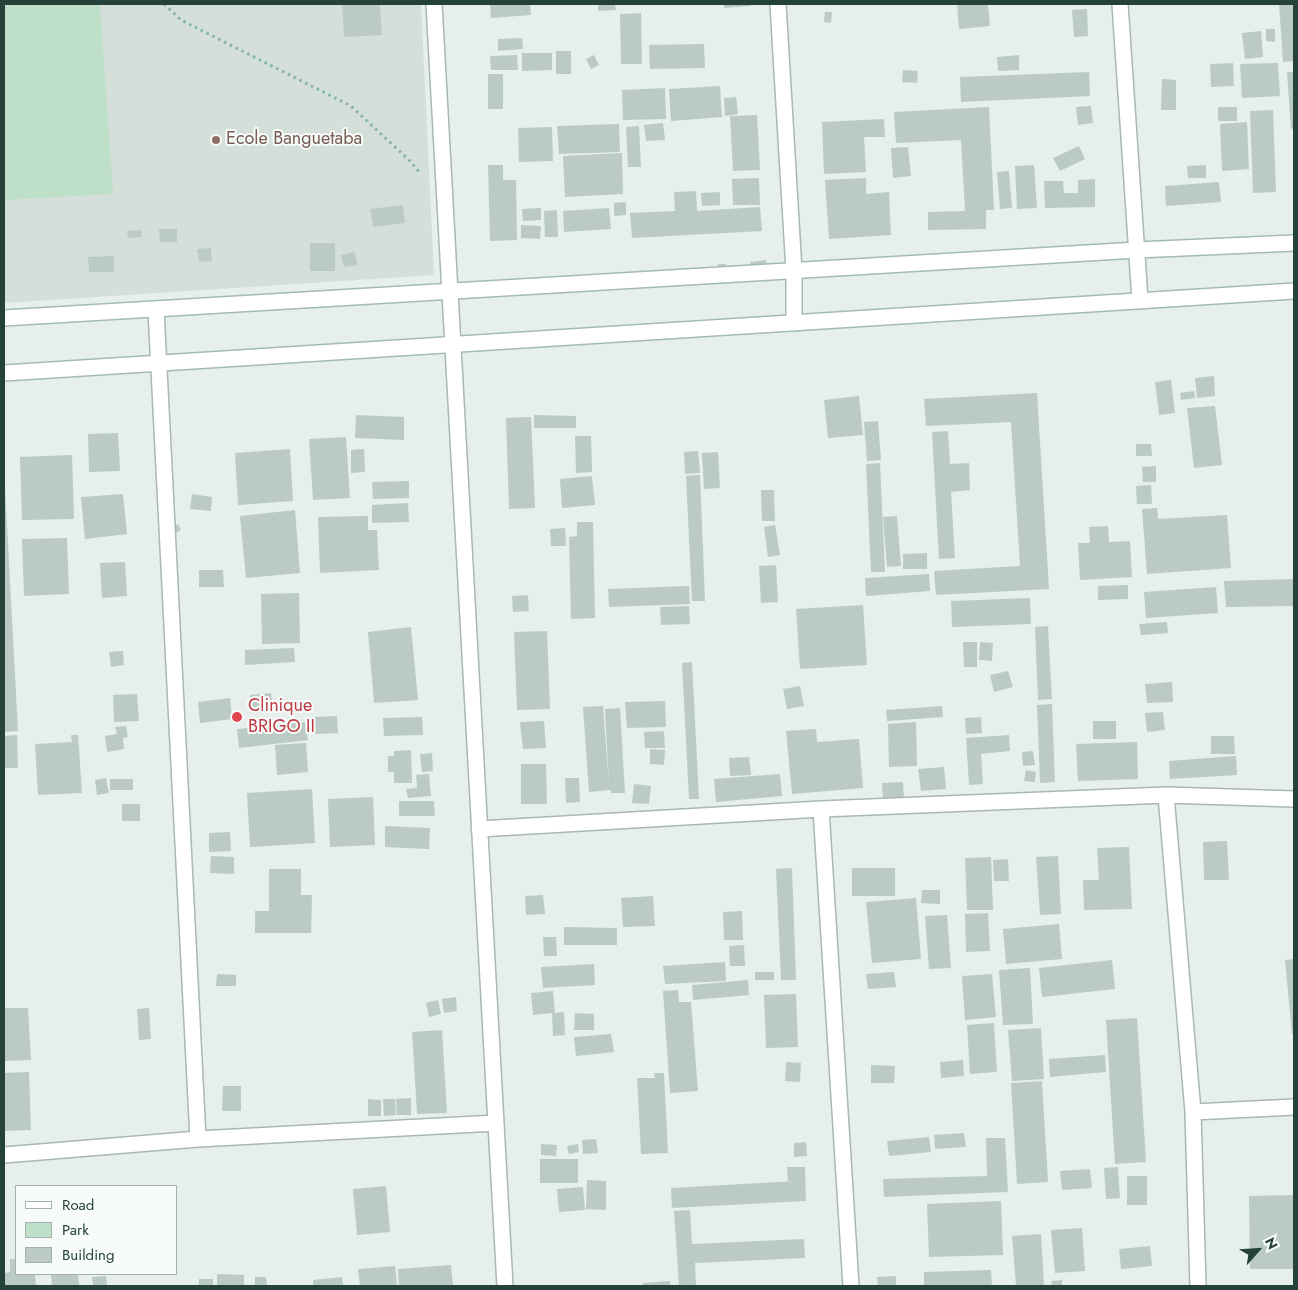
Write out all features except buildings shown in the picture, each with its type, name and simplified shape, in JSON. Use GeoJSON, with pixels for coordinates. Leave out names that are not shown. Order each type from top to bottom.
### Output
{"type":"FeatureCollection","features":[{"type":"Feature","properties":{"kind":"street"},"geometry":{"type":"LineString","coordinates":[[434,4],[505,1286]]}},
{"type":"Feature","properties":{"kind":"street"},"geometry":{"type":"LineString","coordinates":[[778,4],[794,271],[794,323]]}},
{"type":"Feature","properties":{"kind":"street"},"geometry":{"type":"LineString","coordinates":[[1120,4],[1140,300]]}},
{"type":"Feature","properties":{"kind":"street"},"geometry":{"type":"LineString","coordinates":[[4,318],[1137,250],[1294,243]]}},
{"type":"Feature","properties":{"kind":"street"},"geometry":{"type":"LineString","coordinates":[[4,373],[1294,291]]}},
{"type":"Feature","properties":{"kind":"street"},"geometry":{"type":"LineString","coordinates":[[156,310],[198,1139]]}},
{"type":"Feature","properties":{"kind":"street"},"geometry":{"type":"LineString","coordinates":[[479,829],[821,809],[1166,796],[1294,799]]}},
{"type":"Feature","properties":{"kind":"street"},"geometry":{"type":"LineString","coordinates":[[1166,796],[1193,1112],[1198,1286]]}},
{"type":"Feature","properties":{"kind":"street"},"geometry":{"type":"LineString","coordinates":[[821,809],[850,1286]]}},
{"type":"Feature","properties":{"kind":"street"},"geometry":{"type":"LineString","coordinates":[[1193,1112],[1294,1107]]}},
{"type":"Feature","properties":{"kind":"street"},"geometry":{"type":"LineString","coordinates":[[4,1155],[198,1139],[496,1123]]}},
{"type":"Feature","properties":{"kind":"path"},"geometry":{"type":"LineString","coordinates":[[164,4],[182,20],[351,106],[410,161],[445,201]]}},
{"type":"Feature","properties":{"kind":"shaded area","name":"Ecole Banguetaba"},"geometry":{"type":"Polygon","coordinates":[[[4,4],[421,4],[434,275],[4,303],[4,4]]]}},
{"type":"Feature","properties":{"kind":"green space"},"geometry":{"type":"Polygon","coordinates":[[[4,4],[100,4],[113,194],[4,200],[4,4]]]}},
{"type":"Feature","properties":{"kind":"place","name":"Ecole Banguetaba"},"geometry":{"type":"Point","coordinates":[216,140]}},
{"type":"Feature","properties":{"kind":"place","name":"Clinique BRIGO II"},"geometry":{"type":"Point","coordinates":[237,717]}}]}
